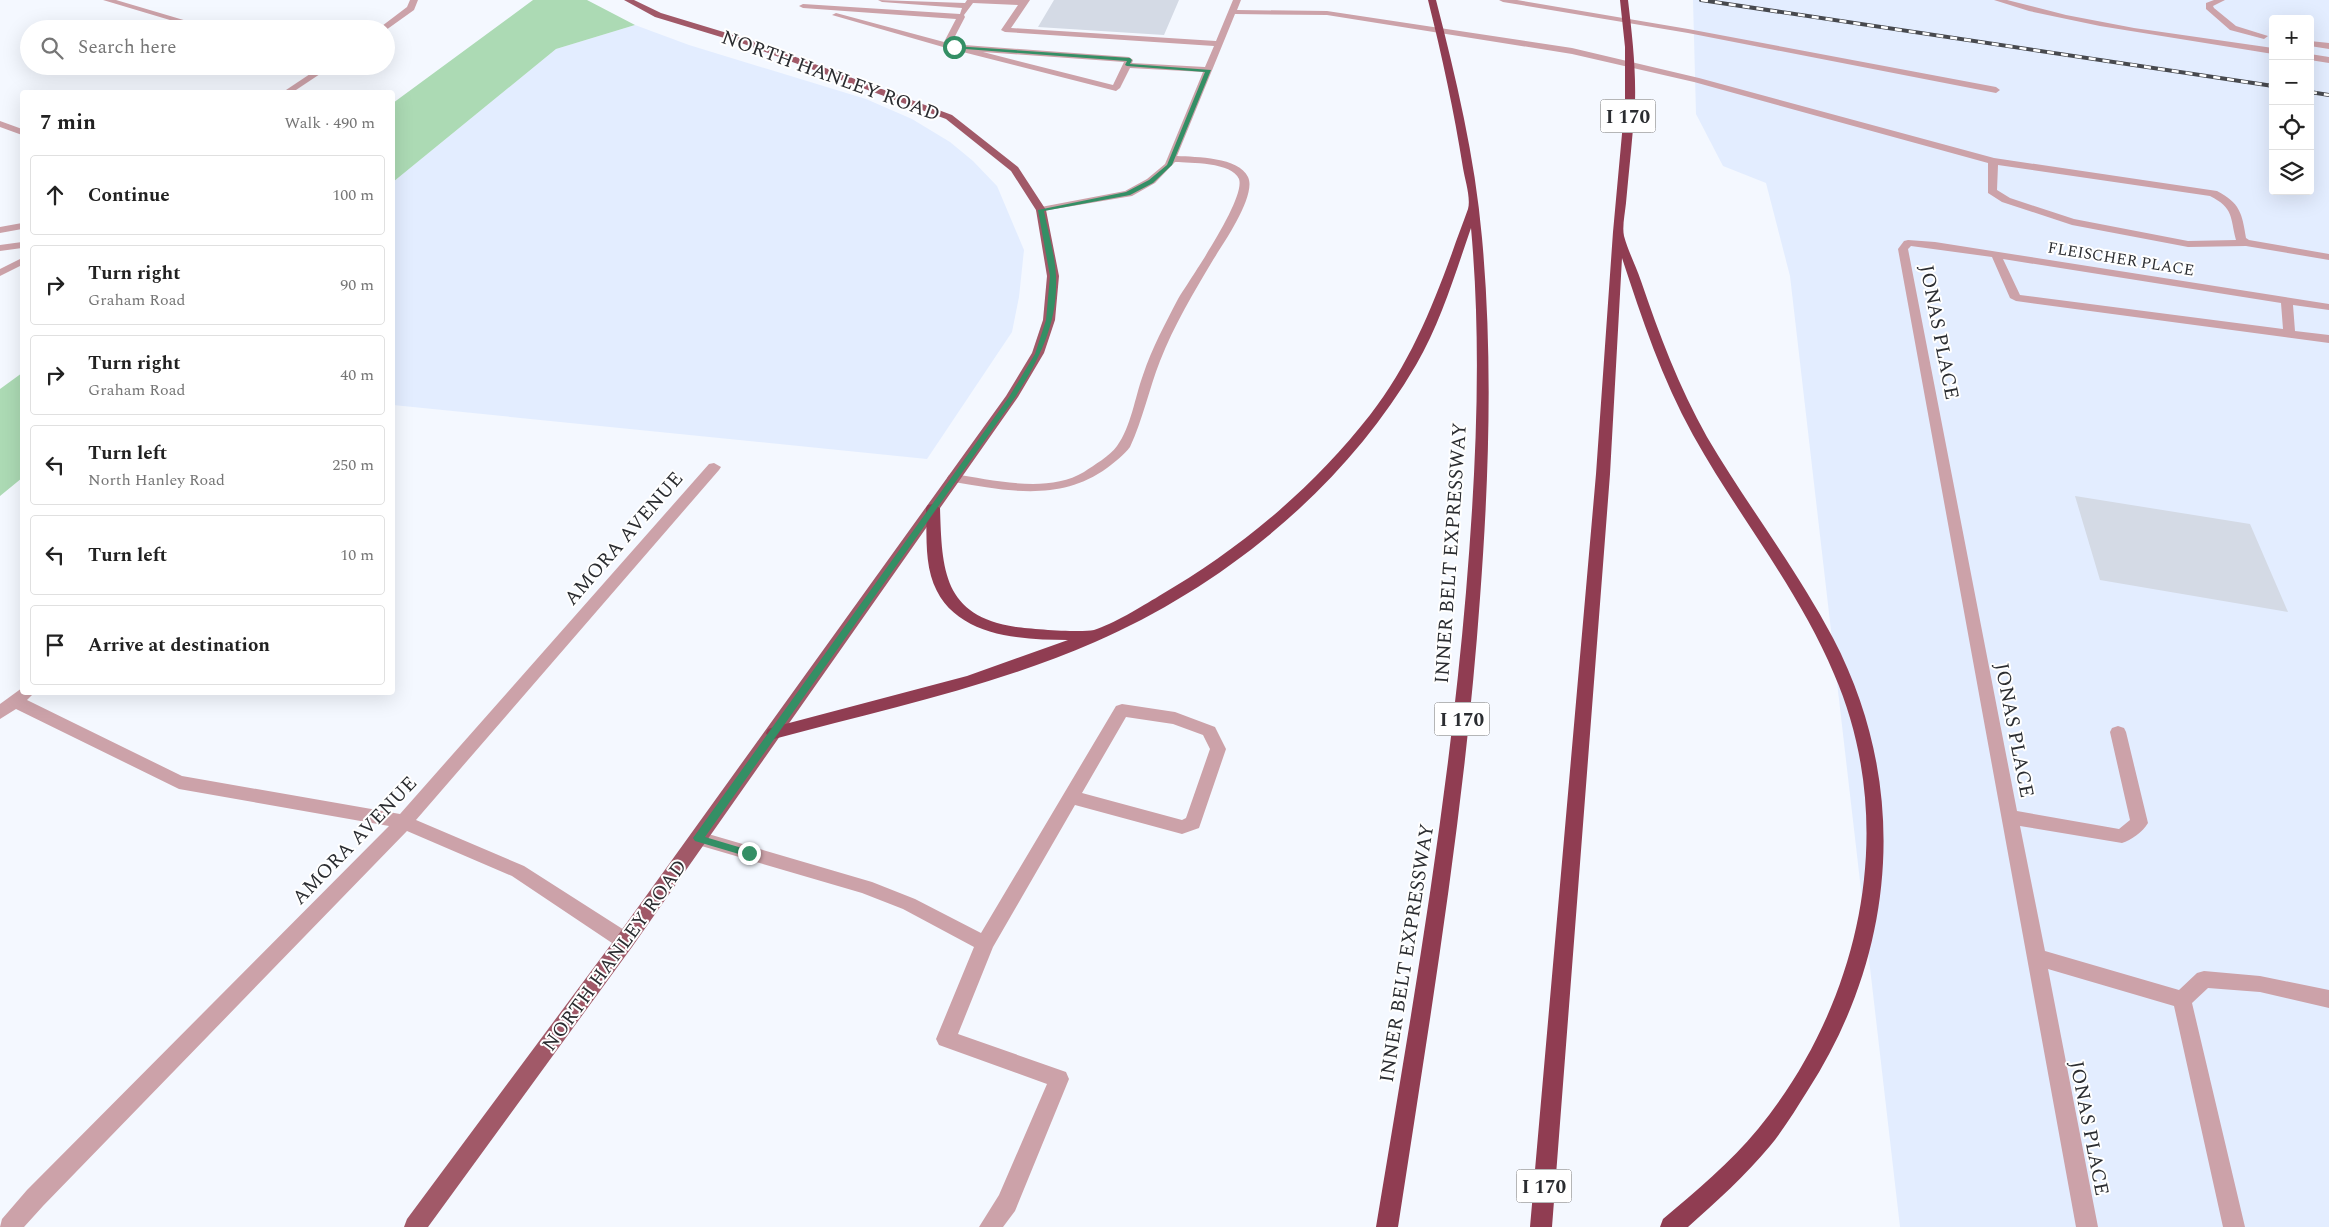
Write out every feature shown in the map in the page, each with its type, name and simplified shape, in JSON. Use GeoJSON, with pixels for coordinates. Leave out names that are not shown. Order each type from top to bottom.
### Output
{"type":"FeatureCollection","features":[{"type":"Feature","properties":{"kind":"highway","name":"INNER BELT EXPRESSWAY"},"geometry":{"type":"LineString","coordinates":[[1387,1227],[1437,920],[1453,799],[1471,632],[1480,493],[1483,377],[1480,281],[1473,206],[1459,114],[1432,0]]}},
{"type":"Feature","properties":{"kind":"highway","name":"I 170"},"geometry":{"type":"LineString","coordinates":[[1541,1227],[1604,474],[1618,232],[1630,101],[1629,48],[1624,0]]}},
{"type":"Feature","properties":{"kind":"highway"},"geometry":{"type":"LineString","coordinates":[[774,733],[964,682],[1034,660],[1095,636],[1171,598],[1230,559],[1281,517],[1335,464],[1379,412],[1411,363],[1430,321],[1473,206]]}},
{"type":"Feature","properties":{"kind":"highway"},"geometry":{"type":"LineString","coordinates":[[1618,232],[1660,349],[1681,400],[1715,460],[1801,596],[1843,676],[1862,730],[1872,778],[1877,828],[1876,876],[1868,928],[1853,982],[1830,1036],[1800,1089],[1761,1141],[1712,1190],[1671,1227]]}},
{"type":"Feature","properties":{"kind":"highway"},"geometry":{"type":"LineString","coordinates":[[933,508],[936,560],[942,585],[951,601],[964,613],[983,624],[1005,631],[1031,635],[1095,636]]}},
{"type":"Feature","properties":{"kind":"main road","name":"NORTH HANLEY ROAD"},"geometry":{"type":"LineString","coordinates":[[415,1227],[625,941],[1012,397],[1038,354],[1049,320],[1053,276],[1041,210],[1015,169],[949,117],[756,46],[658,15],[628,0]]}},
{"type":"Feature","properties":{"kind":"street"},"geometry":{"type":"LineString","coordinates":[[107,0],[178,20]]}},
{"type":"Feature","properties":{"kind":"street"},"geometry":{"type":"LineString","coordinates":[[394,20],[411,8],[414,0]]}},
{"type":"Feature","properties":{"kind":"street"},"geometry":{"type":"LineString","coordinates":[[882,0],[968,6]]}},
{"type":"Feature","properties":{"kind":"street"},"geometry":{"type":"LineString","coordinates":[[950,46],[961,16],[971,0],[1025,2]]}},
{"type":"Feature","properties":{"kind":"street"},"geometry":{"type":"LineString","coordinates":[[1041,210],[1128,194],[1151,181],[1169,165],[1238,0]]}},
{"type":"Feature","properties":{"kind":"street"},"geometry":{"type":"LineString","coordinates":[[1502,0],[1697,32],[1996,90]]}},
{"type":"Feature","properties":{"kind":"street"},"geometry":{"type":"LineString","coordinates":[[1998,0],[2034,11],[2079,20],[2269,51]]}},
{"type":"Feature","properties":{"kind":"street"},"geometry":{"type":"LineString","coordinates":[[2221,0],[2209,5],[2210,9],[2232,28],[2268,36],[2263,50]]}},
{"type":"Feature","properties":{"kind":"street"},"geometry":{"type":"LineString","coordinates":[[961,16],[803,6],[1116,88],[1130,60],[1085,46],[1005,30],[1025,2]]}},
{"type":"Feature","properties":{"kind":"street"},"geometry":{"type":"LineString","coordinates":[[1232,12],[1293,11],[1327,13],[1572,50],[1696,80],[1993,161],[2213,193],[2227,199],[2234,206],[2241,239],[2246,243]]}},
{"type":"Feature","properties":{"kind":"street"},"geometry":{"type":"LineString","coordinates":[[950,46],[1219,44]]}},
{"type":"Feature","properties":{"kind":"street"},"geometry":{"type":"LineString","coordinates":[[2314,44],[2329,46]]}},
{"type":"Feature","properties":{"kind":"street"},"geometry":{"type":"LineString","coordinates":[[2314,58],[2329,60]]}},
{"type":"Feature","properties":{"kind":"street"},"geometry":{"type":"LineString","coordinates":[[1127,65],[1208,70]]}},
{"type":"Feature","properties":{"kind":"street"},"geometry":{"type":"LineString","coordinates":[[291,90],[314,75]]}},
{"type":"Feature","properties":{"kind":"street"},"geometry":{"type":"LineString","coordinates":[[0,124],[20,131]]}},
{"type":"Feature","properties":{"kind":"street"},"geometry":{"type":"LineString","coordinates":[[954,478],[999,486],[1059,486],[1086,476],[1122,448],[1155,357],[1182,304],[1230,223],[1245,186],[1244,178],[1238,170],[1217,163],[1172,159]]}},
{"type":"Feature","properties":{"kind":"street"},"geometry":{"type":"LineString","coordinates":[[1993,161],[1992,191],[2006,200],[2072,222],[2188,244],[2246,243],[2329,257]]}},
{"type":"Feature","properties":{"kind":"street"},"geometry":{"type":"LineString","coordinates":[[0,230],[20,226]]}},
{"type":"Feature","properties":{"kind":"street","name":"FLEISCHER PLACE"},"geometry":{"type":"LineString","coordinates":[[1908,243],[2329,307]]}},
{"type":"Feature","properties":{"kind":"street","name":"JONAS PLACE"},"geometry":{"type":"LineString","coordinates":[[1908,243],[1903,249],[2087,1227]]}},
{"type":"Feature","properties":{"kind":"street"},"geometry":{"type":"LineString","coordinates":[[0,248],[20,244]]}},
{"type":"Feature","properties":{"kind":"street"},"geometry":{"type":"LineString","coordinates":[[1996,255],[2016,298],[2329,339]]}},
{"type":"Feature","properties":{"kind":"street"},"geometry":{"type":"LineString","coordinates":[[0,273],[20,262]]}},
{"type":"Feature","properties":{"kind":"street"},"geometry":{"type":"LineString","coordinates":[[2287,300],[2289,334]]}},
{"type":"Feature","properties":{"kind":"street","name":"AMORA AVENUE"},"geometry":{"type":"LineString","coordinates":[[10,1227],[42,1191],[404,822],[714,467]]}},
{"type":"Feature","properties":{"kind":"street"},"geometry":{"type":"LineString","coordinates":[[0,713],[21,697],[179,782],[404,822],[518,871],[625,941]]}},
{"type":"Feature","properties":{"kind":"street"},"geometry":{"type":"LineString","coordinates":[[990,1227],[1007,1202],[1059,1078],[946,1040],[984,944],[1122,710],[1175,718],[1209,731],[1218,750],[1193,823],[1182,827],[1071,797]]}},
{"type":"Feature","properties":{"kind":"street"},"geometry":{"type":"LineString","coordinates":[[2010,817],[2122,836],[2139,822],[2118,732]]}},
{"type":"Feature","properties":{"kind":"street"},"geometry":{"type":"LineString","coordinates":[[698,838],[866,887],[909,904],[984,944]]}},
{"type":"Feature","properties":{"kind":"street"},"geometry":{"type":"LineString","coordinates":[[2036,957],[2182,1000]]}},
{"type":"Feature","properties":{"kind":"street"},"geometry":{"type":"LineString","coordinates":[[2182,1000],[2204,979],[2260,984],[2329,998]]}},
{"type":"Feature","properties":{"kind":"street"},"geometry":{"type":"LineString","coordinates":[[2182,1000],[2234,1227]]}},
{"type":"Feature","properties":{"kind":"shaded area"},"geometry":{"type":"Polygon","coordinates":[[[1693,0],[2329,0],[2329,1227],[1900,1227],[1790,276],[1766,183],[1723,166],[1696,114],[1693,0]]]}},
{"type":"Feature","properties":{"kind":"shaded area"},"geometry":{"type":"Polygon","coordinates":[[[635,25],[689,45],[866,99],[912,119],[950,142],[973,161],[997,186],[1024,250],[1019,297],[1012,332],[927,459],[395,405],[395,180],[556,49],[635,25]]]}},
{"type":"Feature","properties":{"kind":"green space"},"geometry":{"type":"Polygon","coordinates":[[[533,0],[587,0],[635,25],[556,49],[395,180],[395,102],[533,0]]]}},
{"type":"Feature","properties":{"kind":"green space"},"geometry":{"type":"Polygon","coordinates":[[[20,374],[20,480],[0,496],[0,389],[20,374]]]}},
{"type":"Feature","properties":{"kind":"building"},"geometry":{"type":"Polygon","coordinates":[[[1054,0],[1179,0],[1164,35],[1038,27],[1054,0]]]}},
{"type":"Feature","properties":{"kind":"building"},"geometry":{"type":"Polygon","coordinates":[[[2075,496],[2250,524],[2288,612],[2100,580],[2075,496]]]}},
{"type":"Feature","properties":{"kind":"railway"},"geometry":{"type":"LineString","coordinates":[[1701,0],[2269,85]]}},
{"type":"Feature","properties":{"kind":"railway"},"geometry":{"type":"LineString","coordinates":[[2314,93],[2329,95]]}},
{"type":"Feature","properties":{"kind":"route"},"geometry":{"type":"LineString","coordinates":[[749,853],[698,838],[1012,397],[1038,354],[1049,320],[1053,276],[1041,210],[1128,194],[1151,181],[1169,165],[1208,70],[1127,65],[1130,60],[954,47]]}}]}
